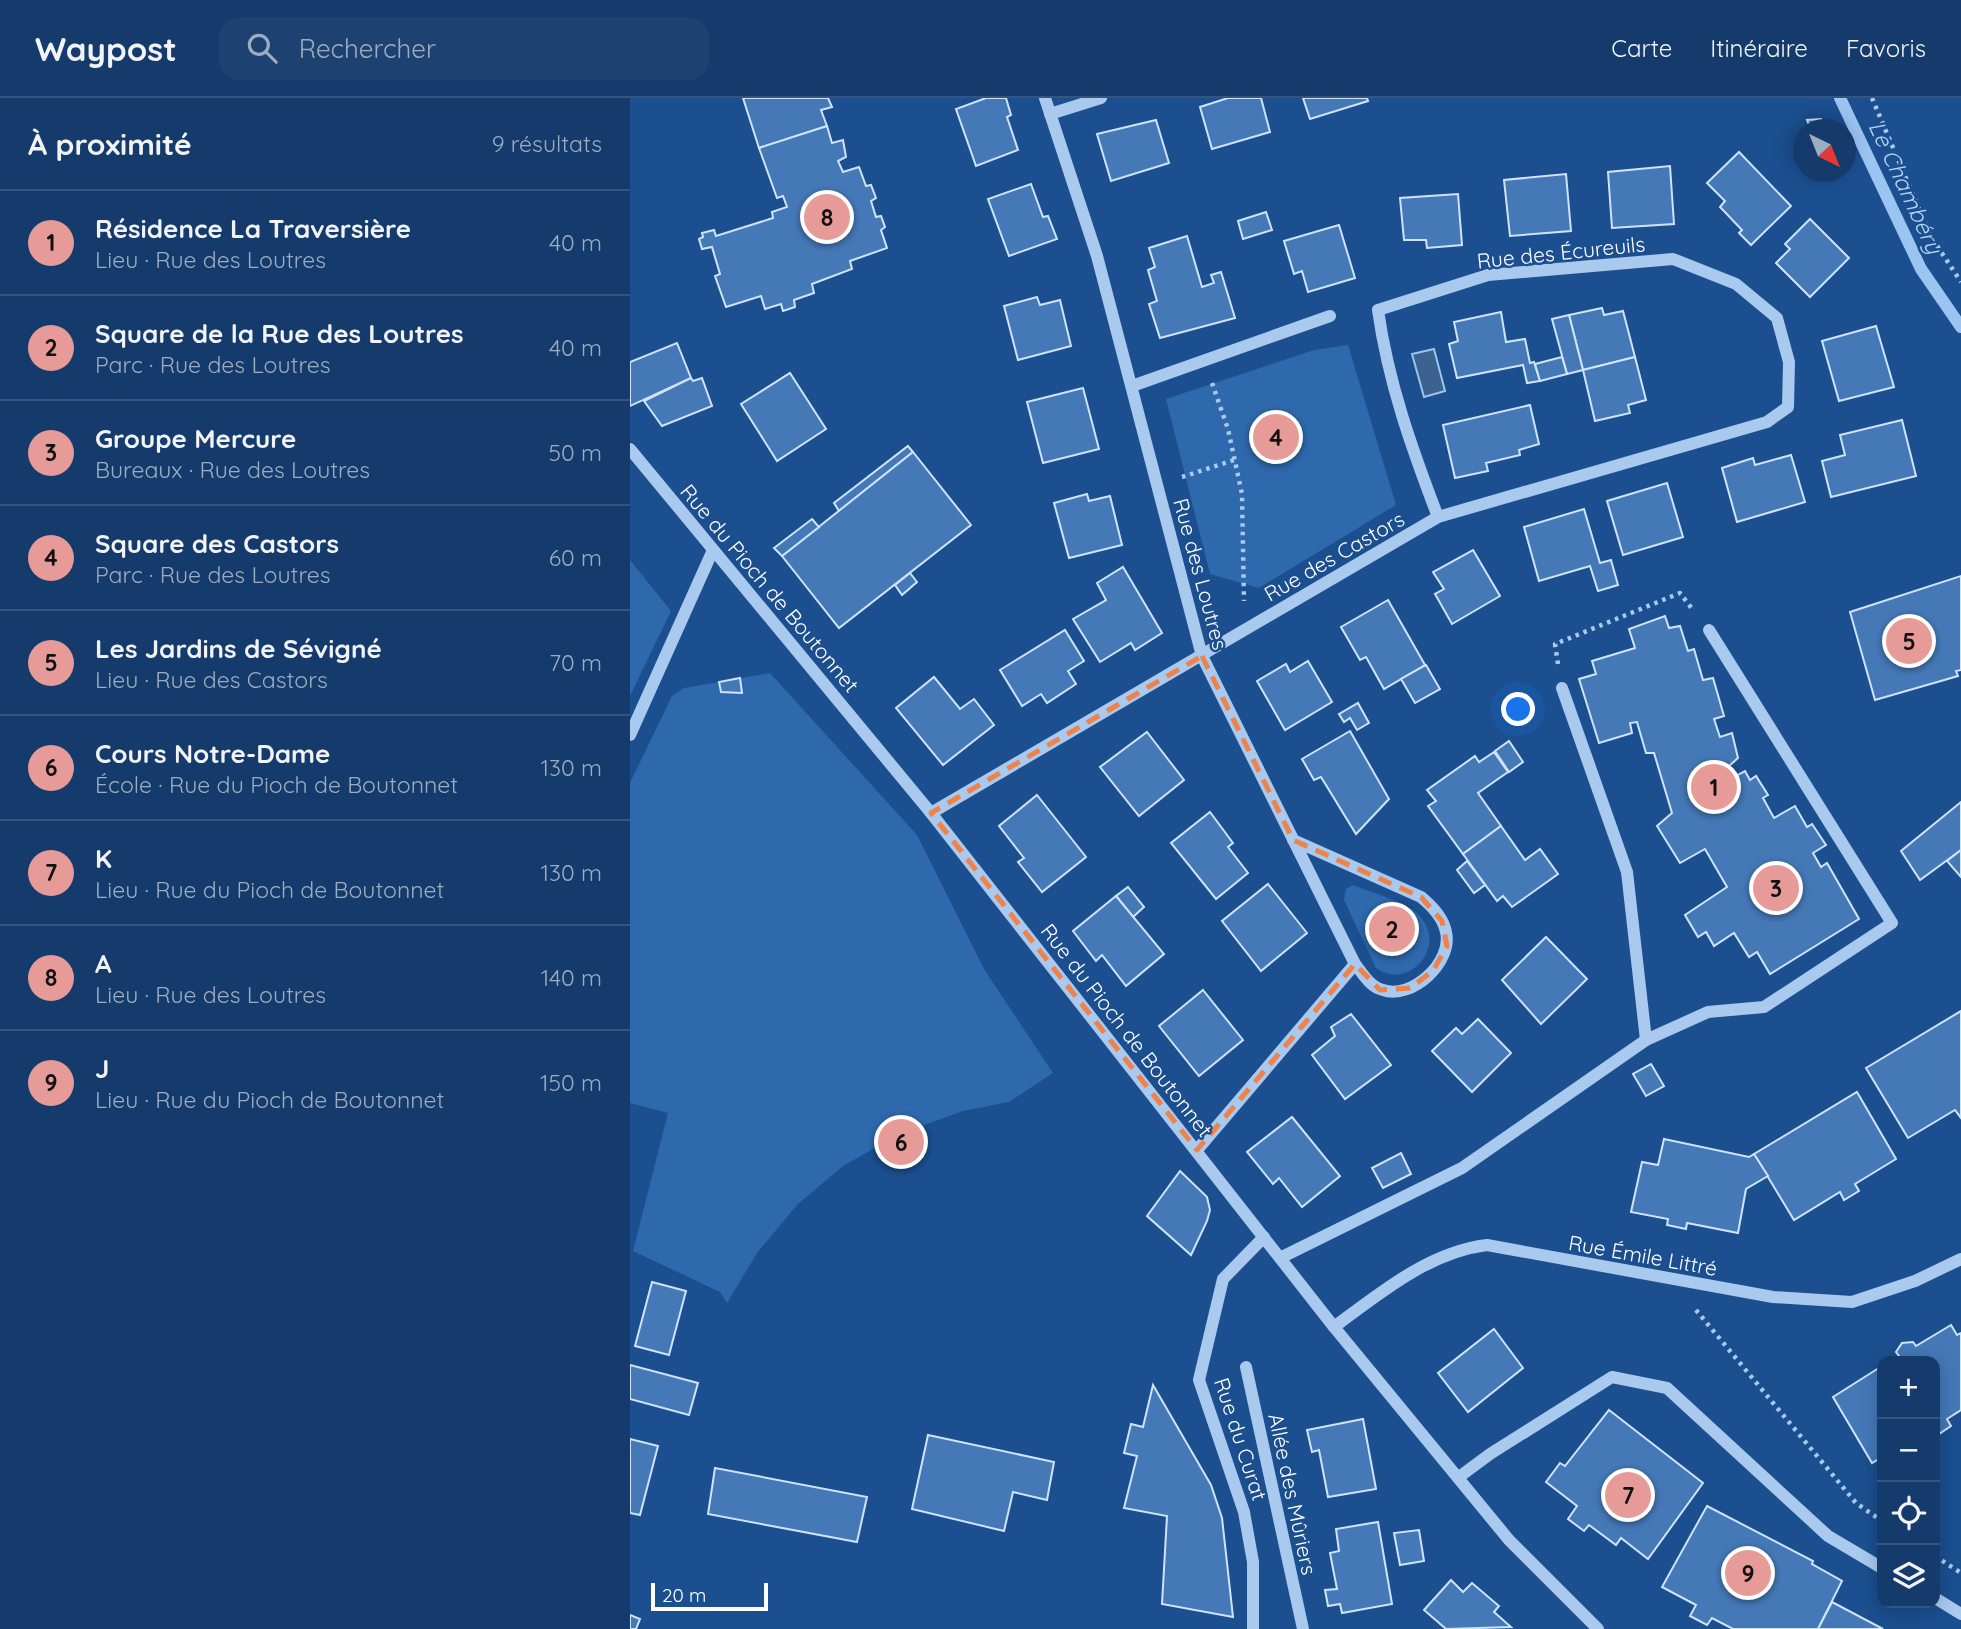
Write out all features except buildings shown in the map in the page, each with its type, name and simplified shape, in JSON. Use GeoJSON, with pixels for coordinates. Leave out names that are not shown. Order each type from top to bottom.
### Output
{"type":"FeatureCollection","features":[{"type":"Feature","properties":{"kind":"street","name":"Rue des Loutres"},"geometry":{"type":"LineString","coordinates":[[1045,98],[1097,256],[1202,656],[1293,840],[1355,964],[1366,979],[1380,990],[1390,992],[1410,988],[1433,971],[1447,946],[1442,921],[1433,906],[1421,897],[1293,840]]}},
{"type":"Feature","properties":{"kind":"street"},"geometry":{"type":"LineString","coordinates":[[1050,114],[1101,98]]}},
{"type":"Feature","properties":{"kind":"street","name":"Rue des Écureuils"},"geometry":{"type":"LineString","coordinates":[[1438,517],[1409,442],[1384,355],[1378,310],[1488,275],[1673,259],[1736,284],[1777,317],[1789,362],[1788,407]]}},
{"type":"Feature","properties":{"kind":"street"},"geometry":{"type":"LineString","coordinates":[[1132,386],[1330,316]]}},
{"type":"Feature","properties":{"kind":"street","name":"Rue des Castors"},"geometry":{"type":"LineString","coordinates":[[931,813],[1438,517],[1767,422],[1788,407]]}},
{"type":"Feature","properties":{"kind":"street","name":"Rue du Pioch de Boutonnet"},"geometry":{"type":"LineString","coordinates":[[630,449],[931,813],[1334,1327],[1509,1541],[1598,1629]]}},
{"type":"Feature","properties":{"kind":"street"},"geometry":{"type":"LineString","coordinates":[[630,734],[713,550]]}},
{"type":"Feature","properties":{"kind":"street"},"geometry":{"type":"LineString","coordinates":[[1280,1258],[1462,1168],[1646,1040],[1708,1012],[1764,1007],[1892,923],[1709,630]]}},
{"type":"Feature","properties":{"kind":"street"},"geometry":{"type":"LineString","coordinates":[[1562,688],[1627,872],[1646,1040]]}},
{"type":"Feature","properties":{"kind":"street"},"geometry":{"type":"LineString","coordinates":[[1197,1150],[1355,964]]}},
{"type":"Feature","properties":{"kind":"street","name":"Rue du Curat"},"geometry":{"type":"LineString","coordinates":[[1253,1629],[1253,1562],[1244,1512],[1199,1380],[1223,1279],[1264,1237]]}},
{"type":"Feature","properties":{"kind":"street","name":"Rue Émile Littré"},"geometry":{"type":"LineString","coordinates":[[1334,1327],[1418,1268],[1460,1248],[1488,1245],[1773,1297],[1853,1302],[1915,1281],[1961,1259]]}},
{"type":"Feature","properties":{"kind":"street","name":"Allée des Mûriers"},"geometry":{"type":"LineString","coordinates":[[1246,1367],[1303,1629]]}},
{"type":"Feature","properties":{"kind":"street"},"geometry":{"type":"LineString","coordinates":[[1459,1477],[1612,1377],[1667,1388],[1828,1536],[1877,1565]]}},
{"type":"Feature","properties":{"kind":"street"},"geometry":{"type":"LineString","coordinates":[[1940,1601],[1961,1614]]}},
{"type":"Feature","properties":{"kind":"path"},"geometry":{"type":"LineString","coordinates":[[1872,98],[1930,235],[1961,282]]}},
{"type":"Feature","properties":{"kind":"path"},"geometry":{"type":"LineString","coordinates":[[1204,360],[1228,429],[1242,494],[1246,630]]}},
{"type":"Feature","properties":{"kind":"path"},"geometry":{"type":"LineString","coordinates":[[1157,484],[1234,460]]}},
{"type":"Feature","properties":{"kind":"path"},"geometry":{"type":"LineString","coordinates":[[1562,688],[1555,644],[1680,593],[1709,630]]}},
{"type":"Feature","properties":{"kind":"path"},"geometry":{"type":"LineString","coordinates":[[1676,1281],[1708,1329],[1856,1503],[1877,1518]]}},
{"type":"Feature","properties":{"kind":"path"},"geometry":{"type":"LineString","coordinates":[[1940,1559],[1961,1573]]}},
{"type":"Feature","properties":{"kind":"highlighted area"},"geometry":{"type":"Polygon","coordinates":[[[1202,656],[1293,840],[1421,897],[1442,921],[1447,946],[1433,971],[1410,988],[1380,990],[1355,964],[1197,1150],[931,813],[1202,656]]]}},
{"type":"Feature","properties":{"kind":"shaded area"},"geometry":{"type":"Polygon","coordinates":[[[1348,345],[1396,505],[1259,588],[1210,574],[1166,399],[1314,350],[1348,345]]]}},
{"type":"Feature","properties":{"kind":"shaded area"},"geometry":{"type":"Polygon","coordinates":[[[1434,349],[1445,391],[1424,397],[1412,354],[1434,349]]]}},
{"type":"Feature","properties":{"kind":"shaded area"},"geometry":{"type":"Polygon","coordinates":[[[630,560],[671,611],[630,696],[630,560]]]}},
{"type":"Feature","properties":{"kind":"shaded area"},"geometry":{"type":"Polygon","coordinates":[[[770,673],[917,835],[984,969],[1053,1073],[1009,1102],[963,1111],[900,1134],[843,1166],[797,1205],[757,1253],[727,1303],[720,1292],[633,1251],[668,1113],[630,1103],[630,783],[672,696],[684,688],[770,673]]]}},
{"type":"Feature","properties":{"kind":"shaded area"},"geometry":{"type":"Polygon","coordinates":[[[1353,885],[1405,905],[1418,914],[1427,926],[1427,951],[1421,962],[1412,970],[1401,974],[1388,974],[1376,968],[1344,900],[1346,889],[1353,885]]]}},
{"type":"Feature","properties":{"kind":"waterway","name":"Le Chambéry"},"geometry":{"type":"LineString","coordinates":[[1840,98],[1921,269],[1961,327]]}},
{"type":"Feature","properties":{"kind":"place","name":"A"},"geometry":{"type":"Point","coordinates":[827,217]}},
{"type":"Feature","properties":{"kind":"place","name":"Square des Castors"},"geometry":{"type":"Point","coordinates":[1276,437]}},
{"type":"Feature","properties":{"kind":"place","name":"Les Jardins de Sévigné"},"geometry":{"type":"Point","coordinates":[1909,641]}},
{"type":"Feature","properties":{"kind":"place","name":"Résidence La Traversière"},"geometry":{"type":"Point","coordinates":[1714,787]}},
{"type":"Feature","properties":{"kind":"place","name":"Groupe Mercure"},"geometry":{"type":"Point","coordinates":[1776,888]}},
{"type":"Feature","properties":{"kind":"place","name":"Square de la Rue des Loutres"},"geometry":{"type":"Point","coordinates":[1392,929]}},
{"type":"Feature","properties":{"kind":"place","name":"Cours Notre-Dame"},"geometry":{"type":"Point","coordinates":[901,1142]}},
{"type":"Feature","properties":{"kind":"place","name":"K"},"geometry":{"type":"Point","coordinates":[1628,1495]}},
{"type":"Feature","properties":{"kind":"place","name":"J"},"geometry":{"type":"Point","coordinates":[1748,1573]}}]}
